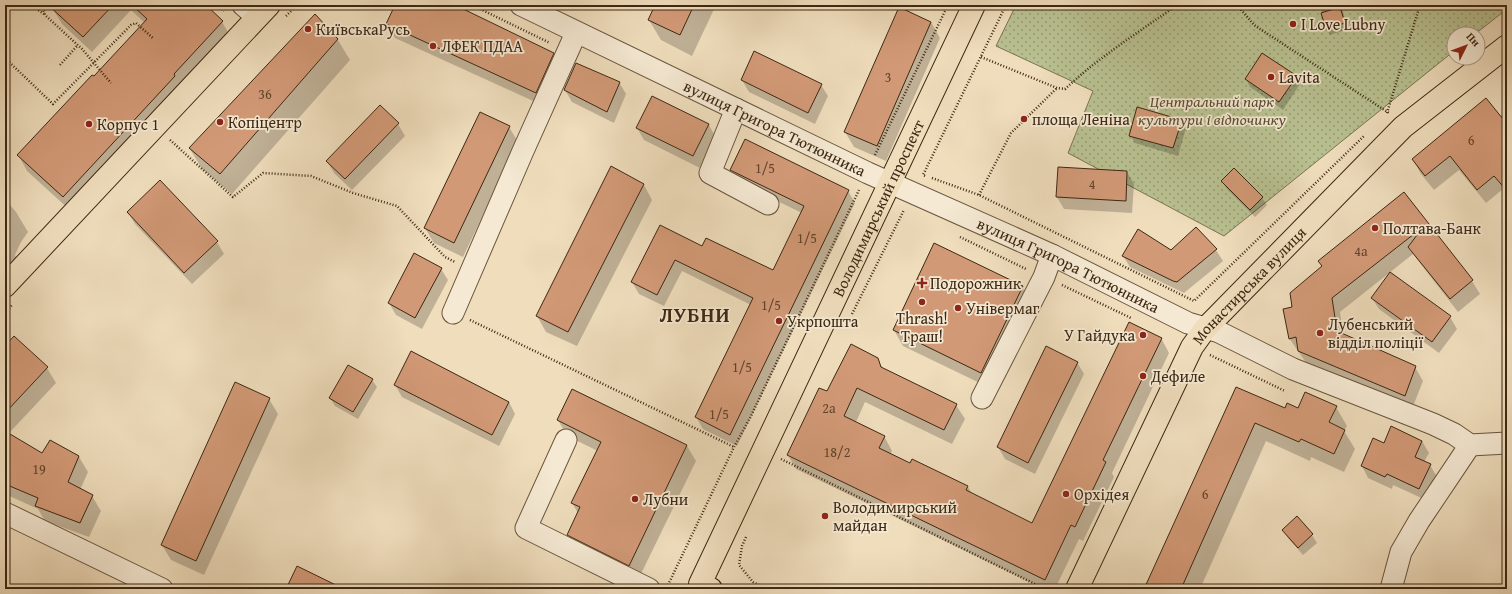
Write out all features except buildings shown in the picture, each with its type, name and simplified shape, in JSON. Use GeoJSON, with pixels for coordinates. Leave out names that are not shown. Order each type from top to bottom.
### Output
{"type":"FeatureCollection","features":[{"type":"Feature","properties":{"kind":"main road","name":"Володимирський проспект"},"geometry":{"type":"LineString","coordinates":[[703,587],[974,5]]}},
{"type":"Feature","properties":{"kind":"main road"},"geometry":{"type":"LineString","coordinates":[[5,286],[256,9]]}},
{"type":"Feature","properties":{"kind":"main road","name":"Монастирська вулиця"},"geometry":{"type":"LineString","coordinates":[[1078,589],[1192,347],[1205,329],[1403,128],[1507,46]]}},
{"type":"Feature","properties":{"kind":"street","name":"вулиця Григора Тютюнника"},"geometry":{"type":"LineString","coordinates":[[521,5],[890,183],[1052,255],[1188,323],[1220,332],[1293,369],[1433,424],[1454,434],[1470,445]]}},
{"type":"Feature","properties":{"kind":"street"},"geometry":{"type":"LineString","coordinates":[[453,313],[576,32]]}},
{"type":"Feature","properties":{"kind":"street"},"geometry":{"type":"LineString","coordinates":[[736,108],[710,173],[768,204]]}},
{"type":"Feature","properties":{"kind":"street"},"geometry":{"type":"LineString","coordinates":[[982,398],[1044,277],[1052,255]]}},
{"type":"Feature","properties":{"kind":"street"},"geometry":{"type":"LineString","coordinates":[[566,440],[526,528],[649,589]]}},
{"type":"Feature","properties":{"kind":"street"},"geometry":{"type":"LineString","coordinates":[[1391,589],[1401,552],[1419,520],[1470,445],[1507,443]]}},
{"type":"Feature","properties":{"kind":"street"},"geometry":{"type":"LineString","coordinates":[[5,513],[162,589]]}},
{"type":"Feature","properties":{"kind":"path"},"geometry":{"type":"LineString","coordinates":[[31,5],[45,14],[78,46],[111,83]]}},
{"type":"Feature","properties":{"kind":"path"},"geometry":{"type":"LineString","coordinates":[[42,5],[45,14]]}},
{"type":"Feature","properties":{"kind":"path"},"geometry":{"type":"LineString","coordinates":[[876,156],[948,5]]}},
{"type":"Feature","properties":{"kind":"path"},"geometry":{"type":"LineString","coordinates":[[1006,5],[923,175],[979,195],[1194,301],[1366,134]]}},
{"type":"Feature","properties":{"kind":"path"},"geometry":{"type":"LineString","coordinates":[[981,57],[1057,88],[1065,89],[1104,56],[1177,5]]}},
{"type":"Feature","properties":{"kind":"path"},"geometry":{"type":"LineString","coordinates":[[1237,5],[1254,25],[1388,112],[1403,128]]}},
{"type":"Feature","properties":{"kind":"path"},"geometry":{"type":"LineString","coordinates":[[1383,118],[1388,112],[1420,5]]}},
{"type":"Feature","properties":{"kind":"path"},"geometry":{"type":"LineString","coordinates":[[5,58],[53,104],[131,25],[136,23],[154,39]]}},
{"type":"Feature","properties":{"kind":"path"},"geometry":{"type":"LineString","coordinates":[[60,65],[78,46]]}},
{"type":"Feature","properties":{"kind":"path"},"geometry":{"type":"LineString","coordinates":[[979,195],[1010,133],[1057,88]]}},
{"type":"Feature","properties":{"kind":"path"},"geometry":{"type":"LineString","coordinates":[[168,138],[233,198],[262,173],[311,176],[353,193],[397,206],[445,257],[472,268]]}},
{"type":"Feature","properties":{"kind":"path"},"geometry":{"type":"LineString","coordinates":[[666,589],[860,190]]}},
{"type":"Feature","properties":{"kind":"path"},"geometry":{"type":"LineString","coordinates":[[850,317],[903,210]]}},
{"type":"Feature","properties":{"kind":"path"},"geometry":{"type":"LineString","coordinates":[[453,313],[734,447]]}},
{"type":"Feature","properties":{"kind":"path"},"geometry":{"type":"LineString","coordinates":[[1205,353],[1285,391]]}},
{"type":"Feature","properties":{"kind":"path"},"geometry":{"type":"LineString","coordinates":[[778,466],[784,452]]}},
{"type":"Feature","properties":{"kind":"path"},"geometry":{"type":"LineString","coordinates":[[781,459],[898,518],[997,564],[1045,589]]}},
{"type":"Feature","properties":{"kind":"path"},"geometry":{"type":"LineString","coordinates":[[748,532],[742,546],[739,565],[753,582],[767,589]]}},
{"type":"Feature","properties":{"kind":"green space","name":"Центральний парк культури і відпочинку"},"geometry":{"type":"Polygon","coordinates":[[[1016,5],[1507,5],[1507,9],[1485,26],[1446,26],[1446,57],[1224,236],[1068,153],[1093,91],[996,46],[1016,5]]]}},
{"type":"Feature","properties":{"kind":"place","name":"I Love Lubny"},"geometry":{"type":"Point","coordinates":[1293,24]}},
{"type":"Feature","properties":{"kind":"place","name":"КиївськаРусь"},"geometry":{"type":"Point","coordinates":[308,29]}},
{"type":"Feature","properties":{"kind":"place","name":"ЛФЕК ПДАА"},"geometry":{"type":"Point","coordinates":[433,46]}},
{"type":"Feature","properties":{"kind":"place","name":"Lavita"},"geometry":{"type":"Point","coordinates":[1271,77]}},
{"type":"Feature","properties":{"kind":"place","name":"площа Леніна"},"geometry":{"type":"Point","coordinates":[1024,119]}},
{"type":"Feature","properties":{"kind":"place","name":"Копіцентр"},"geometry":{"type":"Point","coordinates":[220,122]}},
{"type":"Feature","properties":{"kind":"place","name":"Корпус 1"},"geometry":{"type":"Point","coordinates":[89,124]}},
{"type":"Feature","properties":{"kind":"place","name":"Полтава-Банк"},"geometry":{"type":"Point","coordinates":[1375,228]}},
{"type":"Feature","properties":{"kind":"place","name":"Подорожник"},"geometry":{"type":"Point","coordinates":[922,283]}},
{"type":"Feature","properties":{"kind":"place","name":"Thrash! Траш!"},"geometry":{"type":"Point","coordinates":[922,302]}},
{"type":"Feature","properties":{"kind":"place","name":"Універмаг"},"geometry":{"type":"Point","coordinates":[958,308]}},
{"type":"Feature","properties":{"kind":"place","name":"Укрпошта"},"geometry":{"type":"Point","coordinates":[779,321]}},
{"type":"Feature","properties":{"kind":"place","name":"Лубенський відділ поліції"},"geometry":{"type":"Point","coordinates":[1320,333]}},
{"type":"Feature","properties":{"kind":"place","name":"У Гайдука"},"geometry":{"type":"Point","coordinates":[1143,335]}},
{"type":"Feature","properties":{"kind":"place","name":"Дефиле"},"geometry":{"type":"Point","coordinates":[1143,376]}},
{"type":"Feature","properties":{"kind":"place","name":"Орхідея"},"geometry":{"type":"Point","coordinates":[1066,494]}},
{"type":"Feature","properties":{"kind":"place","name":"Лубни"},"geometry":{"type":"Point","coordinates":[635,499]}},
{"type":"Feature","properties":{"kind":"place","name":"Володимирський майдан"},"geometry":{"type":"Point","coordinates":[825,516]}},
{"type":"Feature","properties":{"kind":"district","name":"ЛУБНИ"},"geometry":{"type":"Point","coordinates":[695,315]}}]}
